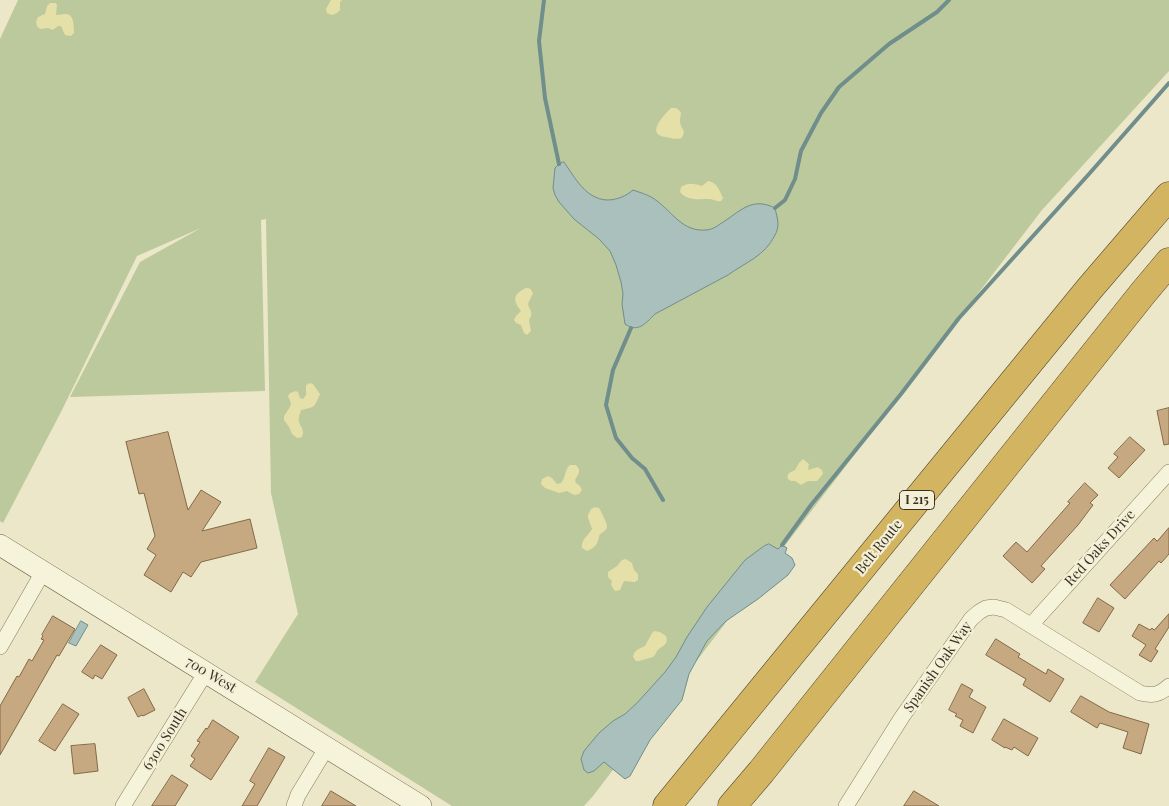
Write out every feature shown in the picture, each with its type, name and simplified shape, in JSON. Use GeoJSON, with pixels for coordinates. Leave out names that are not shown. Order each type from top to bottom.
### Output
{"type":"FeatureCollection","features":[{"type":"Feature","properties":{"kind":"highway","name":"Belt Route"},"geometry":{"type":"LineString","coordinates":[[667,806],[1090,288],[1169,196]]}},
{"type":"Feature","properties":{"kind":"highway"},"geometry":{"type":"LineString","coordinates":[[732,806],[1169,262]]}},
{"type":"Feature","properties":{"kind":"highway"},"geometry":{"type":"LineString","coordinates":[[738,806],[761,772]]}},
{"type":"Feature","properties":{"kind":"main road","name":"700 West"},"geometry":{"type":"LineString","coordinates":[[0,546],[421,806]]}},
{"type":"Feature","properties":{"kind":"street","name":"Red Oaks Drive"},"geometry":{"type":"LineString","coordinates":[[1031,625],[1169,472]]}},
{"type":"Feature","properties":{"kind":"street"},"geometry":{"type":"LineString","coordinates":[[0,647],[43,572]]}},
{"type":"Feature","properties":{"kind":"street","name":"Spanish Oak Way"},"geometry":{"type":"LineString","coordinates":[[846,806],[902,718],[971,619],[986,608],[994,607],[1006,610],[1140,693],[1159,694],[1169,686]]}},
{"type":"Feature","properties":{"kind":"street","name":"6300 South"},"geometry":{"type":"LineString","coordinates":[[123,806],[206,672]]}},
{"type":"Feature","properties":{"kind":"street"},"geometry":{"type":"LineString","coordinates":[[294,806],[298,795],[327,747]]}},
{"type":"Feature","properties":{"kind":"green space"},"geometry":{"type":"Polygon","coordinates":[[[18,0],[1169,0],[1169,71],[1042,210],[584,806],[452,806],[255,682],[298,614],[271,493],[266,219],[261,220],[265,391],[70,397],[140,262],[201,228],[137,256],[62,410],[3,523],[0,521],[0,39],[18,0]]]}},
{"type":"Feature","properties":{"kind":"sand"},"geometry":{"type":"Polygon","coordinates":[[[331,0],[342,0],[340,2],[340,10],[332,15],[327,13],[326,9],[331,0]]]}},
{"type":"Feature","properties":{"kind":"sand"},"geometry":{"type":"Polygon","coordinates":[[[50,3],[56,3],[57,5],[56,15],[68,14],[72,18],[74,33],[71,36],[65,35],[61,26],[53,30],[48,28],[40,29],[37,26],[38,17],[45,14],[50,3]]]}},
{"type":"Feature","properties":{"kind":"sand"},"geometry":{"type":"Polygon","coordinates":[[[671,108],[676,108],[681,112],[680,122],[684,132],[682,138],[660,136],[657,133],[658,125],[671,108]]]}},
{"type":"Feature","properties":{"kind":"sand"},"geometry":{"type":"Polygon","coordinates":[[[708,181],[714,183],[717,187],[723,198],[721,201],[690,198],[680,192],[681,187],[684,185],[702,186],[708,181]]]}},
{"type":"Feature","properties":{"kind":"sand"},"geometry":{"type":"Polygon","coordinates":[[[526,288],[530,289],[533,293],[528,304],[531,314],[529,320],[531,331],[527,335],[524,333],[521,325],[514,320],[521,311],[515,301],[516,295],[526,288]]]}},
{"type":"Feature","properties":{"kind":"sand"},"geometry":{"type":"Polygon","coordinates":[[[313,384],[320,394],[314,406],[301,410],[299,420],[303,435],[297,438],[292,434],[284,420],[284,416],[291,403],[288,396],[296,391],[300,398],[303,399],[306,395],[306,385],[313,384]]]}},
{"type":"Feature","properties":{"kind":"sand"},"geometry":{"type":"Polygon","coordinates":[[[803,459],[809,464],[808,470],[818,467],[822,470],[823,474],[817,481],[808,481],[801,485],[788,479],[788,474],[795,470],[803,459]]]}},
{"type":"Feature","properties":{"kind":"sand"},"geometry":{"type":"Polygon","coordinates":[[[570,465],[576,465],[579,469],[575,480],[582,490],[579,494],[574,495],[567,491],[559,493],[545,488],[541,484],[542,479],[548,476],[557,484],[561,483],[570,465]]]}},
{"type":"Feature","properties":{"kind":"sand"},"geometry":{"type":"Polygon","coordinates":[[[595,507],[600,509],[607,527],[599,536],[595,546],[587,551],[582,548],[582,545],[592,529],[588,515],[591,509],[595,507]]]}},
{"type":"Feature","properties":{"kind":"sand"},"geometry":{"type":"Polygon","coordinates":[[[626,559],[632,563],[634,570],[638,574],[638,580],[635,582],[624,581],[620,590],[615,591],[611,585],[612,581],[608,577],[608,572],[622,560],[626,559]]]}},
{"type":"Feature","properties":{"kind":"sand"},"geometry":{"type":"Polygon","coordinates":[[[654,631],[666,636],[666,644],[653,657],[636,661],[633,657],[634,653],[645,646],[654,631]]]}},
{"type":"Feature","properties":{"kind":"water"},"geometry":{"type":"Polygon","coordinates":[[[564,162],[582,187],[600,199],[618,198],[633,190],[654,199],[679,221],[698,230],[713,228],[746,207],[759,204],[767,205],[775,208],[778,222],[777,231],[766,248],[748,262],[728,275],[655,314],[641,326],[630,327],[625,324],[621,282],[610,251],[599,239],[574,219],[555,195],[553,188],[555,168],[564,162]]]}},
{"type":"Feature","properties":{"kind":"water"},"geometry":{"type":"Polygon","coordinates":[[[769,544],[778,549],[782,545],[787,548],[785,553],[792,558],[795,565],[788,575],[726,621],[707,641],[689,674],[682,700],[650,740],[630,776],[625,779],[604,762],[594,771],[588,773],[584,770],[581,759],[584,751],[599,733],[637,703],[665,672],[707,607],[745,560],[769,544]]]}},
{"type":"Feature","properties":{"kind":"water"},"geometry":{"type":"Polygon","coordinates":[[[81,621],[88,625],[76,646],[69,643],[81,621]]]}},
{"type":"Feature","properties":{"kind":"building"},"geometry":{"type":"Polygon","coordinates":[[[1169,408],[1169,444],[1164,445],[1157,411],[1169,408]]]}},
{"type":"Feature","properties":{"kind":"building"},"geometry":{"type":"Polygon","coordinates":[[[168,432],[188,510],[201,490],[221,502],[202,531],[250,519],[257,548],[201,562],[191,577],[183,572],[171,592],[144,575],[156,555],[147,549],[155,536],[144,493],[139,494],[126,442],[168,432]]]}},
{"type":"Feature","properties":{"kind":"building"},"geometry":{"type":"Polygon","coordinates":[[[1130,437],[1145,450],[1119,478],[1108,468],[1118,457],[1114,454],[1130,437]]]}},
{"type":"Feature","properties":{"kind":"building"},"geometry":{"type":"Polygon","coordinates":[[[1085,483],[1098,495],[1090,503],[1093,505],[1078,525],[1041,566],[1045,569],[1032,583],[1003,556],[1016,542],[1027,552],[1085,483]]]}},
{"type":"Feature","properties":{"kind":"building"},"geometry":{"type":"Polygon","coordinates":[[[1169,528],[1169,554],[1161,563],[1159,561],[1125,599],[1110,585],[1154,538],[1157,541],[1169,528]]]}},
{"type":"Feature","properties":{"kind":"building"},"geometry":{"type":"Polygon","coordinates":[[[1098,598],[1114,608],[1099,632],[1083,623],[1098,598]]]}},
{"type":"Feature","properties":{"kind":"building"},"geometry":{"type":"Polygon","coordinates":[[[1169,614],[1169,627],[1155,649],[1158,651],[1151,662],[1139,655],[1146,645],[1132,636],[1139,624],[1154,630],[1169,614]]]}},
{"type":"Feature","properties":{"kind":"building"},"geometry":{"type":"Polygon","coordinates":[[[53,616],[75,629],[59,656],[57,655],[0,755],[0,706],[29,659],[32,661],[44,640],[41,639],[42,635],[53,616]]]}},
{"type":"Feature","properties":{"kind":"building"},"geometry":{"type":"Polygon","coordinates":[[[996,639],[1020,654],[1018,657],[1046,674],[1048,669],[1064,679],[1050,702],[1023,685],[1026,679],[986,655],[996,639]]]}},
{"type":"Feature","properties":{"kind":"building"},"geometry":{"type":"Polygon","coordinates":[[[101,645],[117,655],[102,679],[95,675],[93,679],[82,672],[101,645]]]}},
{"type":"Feature","properties":{"kind":"building"},"geometry":{"type":"Polygon","coordinates":[[[962,684],[973,690],[969,697],[986,707],[973,733],[960,726],[963,720],[949,710],[962,684]]]}},
{"type":"Feature","properties":{"kind":"building"},"geometry":{"type":"Polygon","coordinates":[[[144,689],[155,710],[138,717],[128,698],[144,689]]]}},
{"type":"Feature","properties":{"kind":"building"},"geometry":{"type":"Polygon","coordinates":[[[1081,696],[1109,712],[1149,724],[1141,754],[1123,748],[1128,732],[1100,723],[1097,728],[1071,712],[1081,696]]]}},
{"type":"Feature","properties":{"kind":"building"},"geometry":{"type":"Polygon","coordinates":[[[63,704],[79,714],[55,751],[39,741],[63,704]]]}},
{"type":"Feature","properties":{"kind":"building"},"geometry":{"type":"Polygon","coordinates":[[[1004,719],[1038,738],[1028,756],[1014,747],[1012,750],[1005,748],[992,740],[1004,719]]]}},
{"type":"Feature","properties":{"kind":"building"},"geometry":{"type":"Polygon","coordinates":[[[213,720],[239,737],[211,780],[190,766],[195,759],[191,756],[200,742],[197,741],[213,720]]]}},
{"type":"Feature","properties":{"kind":"building"},"geometry":{"type":"Polygon","coordinates":[[[95,744],[98,771],[74,774],[71,746],[95,744]]]}},
{"type":"Feature","properties":{"kind":"building"},"geometry":{"type":"Polygon","coordinates":[[[269,748],[285,757],[257,806],[242,806],[255,784],[250,781],[269,748]]]}},
{"type":"Feature","properties":{"kind":"building"},"geometry":{"type":"Polygon","coordinates":[[[172,775],[188,785],[175,806],[152,806],[172,775]]]}},
{"type":"Feature","properties":{"kind":"building"},"geometry":{"type":"Polygon","coordinates":[[[331,791],[356,806],[322,806],[331,791]]]}},
{"type":"Feature","properties":{"kind":"building"},"geometry":{"type":"Polygon","coordinates":[[[914,791],[939,806],[904,806],[914,791]]]}},
{"type":"Feature","properties":{"kind":"waterway"},"geometry":{"type":"LineString","coordinates":[[544,0],[539,41],[545,98],[559,164]]}},
{"type":"Feature","properties":{"kind":"waterway"},"geometry":{"type":"LineString","coordinates":[[775,208],[785,200],[795,179],[801,151],[821,113],[839,87],[889,44],[937,12],[949,0]]}},
{"type":"Feature","properties":{"kind":"waterway"},"geometry":{"type":"LineString","coordinates":[[782,545],[811,505],[901,394],[959,318],[1169,83]]}},
{"type":"Feature","properties":{"kind":"waterway"},"geometry":{"type":"LineString","coordinates":[[631,328],[613,370],[606,405],[616,438],[632,458],[645,469],[663,500]]}}]}
